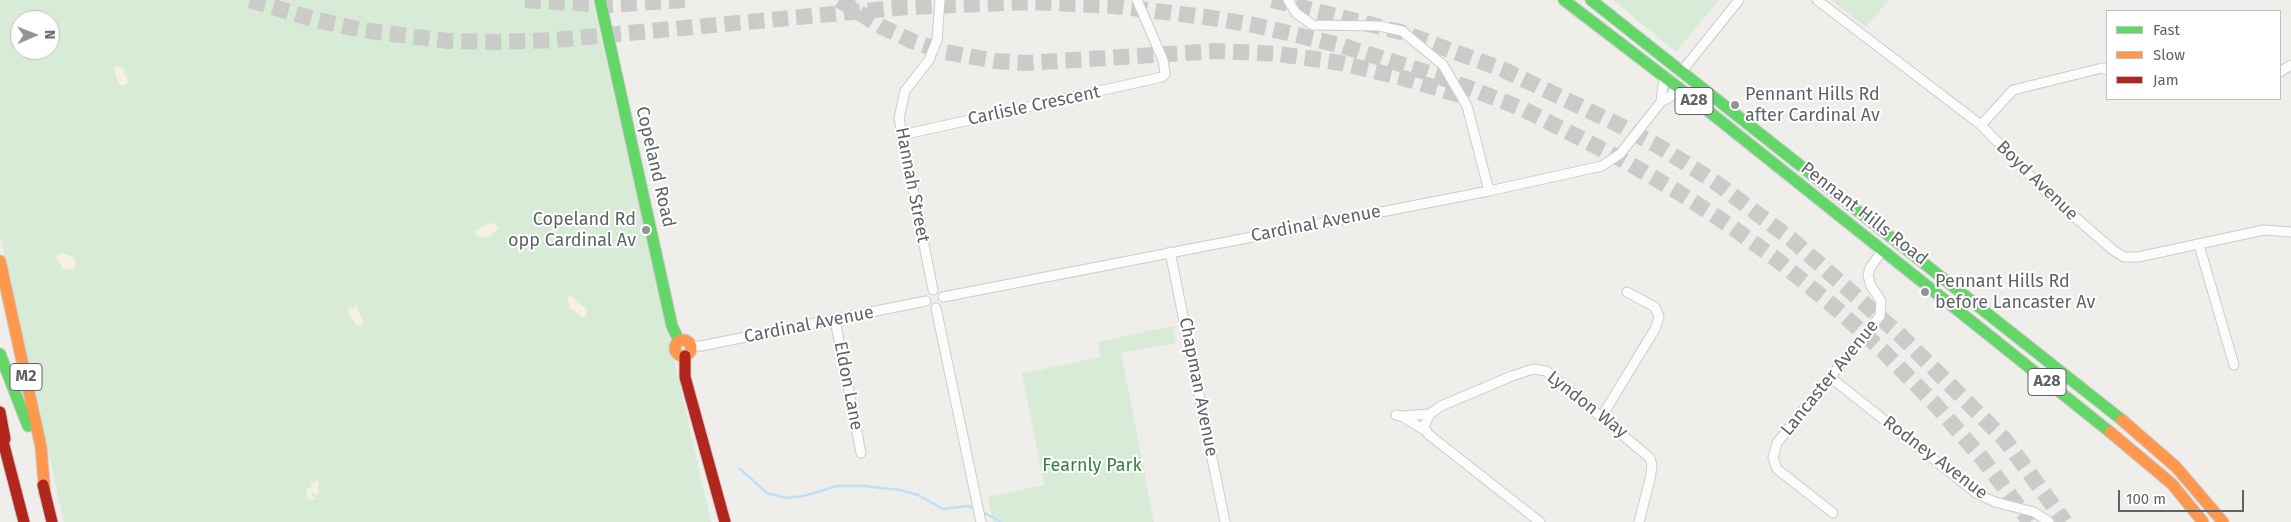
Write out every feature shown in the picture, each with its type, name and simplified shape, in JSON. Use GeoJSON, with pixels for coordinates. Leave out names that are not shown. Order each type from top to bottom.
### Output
{"type":"FeatureCollection","features":[{"type":"Feature","properties":{"kind":"main road","name":"Copeland Road"},"geometry":{"type":"LineString","coordinates":[[600,0],[672,326],[679,341],[686,340],[688,351]]}},
{"type":"Feature","properties":{"kind":"main road","name":"Pennant Hills Road"},"geometry":{"type":"LineString","coordinates":[[1564,0],[1674,72]]}},
{"type":"Feature","properties":{"kind":"main road","name":"Pennant Hills Road"},"geometry":{"type":"LineString","coordinates":[[1591,0],[1674,72],[2112,411],[2176,467],[2223,522]]}},
{"type":"Feature","properties":{"kind":"main road"},"geometry":{"type":"LineString","coordinates":[[1674,72],[1677,87]]}},
{"type":"Feature","properties":{"kind":"main road"},"geometry":{"type":"LineString","coordinates":[[1674,72],[1690,98]]}},
{"type":"Feature","properties":{"kind":"main road","name":"Pennant Hills Road"},"geometry":{"type":"LineString","coordinates":[[1677,87],[2151,465],[2190,504],[2203,522]]}},
{"type":"Feature","properties":{"kind":"main road","name":"M2"},"geometry":{"type":"LineString","coordinates":[[0,261],[40,446],[45,495]]}},
{"type":"Feature","properties":{"kind":"main road","name":"M2"},"geometry":{"type":"LineString","coordinates":[[0,308],[52,522]]}},
{"type":"Feature","properties":{"kind":"main road"},"geometry":{"type":"LineString","coordinates":[[688,351],[684,362],[687,386],[725,522]]}},
{"type":"Feature","properties":{"kind":"main road"},"geometry":{"type":"LineString","coordinates":[[0,354],[28,426]]}},
{"type":"Feature","properties":{"kind":"main road"},"geometry":{"type":"LineString","coordinates":[[0,412],[10,468]]}},
{"type":"Feature","properties":{"kind":"main road"},"geometry":{"type":"LineString","coordinates":[[0,430],[24,522]]}},
{"type":"Feature","properties":{"kind":"main road"},"geometry":{"type":"LineString","coordinates":[[0,438],[10,468]]}},
{"type":"Feature","properties":{"kind":"street","name":"Hannah Street"},"geometry":{"type":"LineString","coordinates":[[933,290],[899,118],[905,91],[929,60],[937,40],[940,0]]}},
{"type":"Feature","properties":{"kind":"street","name":"Carlisle Crescent"},"geometry":{"type":"LineString","coordinates":[[902,135],[1169,75],[1137,0]]}},
{"type":"Feature","properties":{"kind":"street"},"geometry":{"type":"LineString","coordinates":[[1288,0],[1296,13],[1313,25],[1379,26],[1402,31],[1443,65],[1467,106],[1489,191]]}},
{"type":"Feature","properties":{"kind":"street"},"geometry":{"type":"LineString","coordinates":[[1661,102],[1674,72],[1739,0]]}},
{"type":"Feature","properties":{"kind":"street","name":"Boyd Avenue"},"geometry":{"type":"LineString","coordinates":[[1817,0],[1981,125],[2046,192],[2112,250],[2124,257],[2138,257],[2264,230],[2291,232]]}},
{"type":"Feature","properties":{"kind":"street"},"geometry":{"type":"LineString","coordinates":[[1981,125],[2014,90],[2102,68],[2106,70]]}},
{"type":"Feature","properties":{"kind":"street","name":"Cardinal Avenue"},"geometry":{"type":"LineString","coordinates":[[943,297],[1489,191],[1602,166],[1620,154],[1661,102],[1670,96],[1677,87]]}},
{"type":"Feature","properties":{"kind":"street"},"geometry":{"type":"LineString","coordinates":[[2199,245],[2234,365]]}},
{"type":"Feature","properties":{"kind":"street","name":"Lancaster Avenue"},"geometry":{"type":"LineString","coordinates":[[1833,513],[1777,470],[1773,458],[1777,443],[1875,324],[1882,311],[1882,301],[1871,286],[1868,275],[1870,268],[1882,251]]}},
{"type":"Feature","properties":{"kind":"street","name":"Chapman Avenue"},"geometry":{"type":"LineString","coordinates":[[1170,252],[1225,522]]}},
{"type":"Feature","properties":{"kind":"street"},"geometry":{"type":"LineString","coordinates":[[933,290],[939,291],[943,297],[941,304],[936,308],[931,307],[926,301],[926,296],[933,290]]}},
{"type":"Feature","properties":{"kind":"street"},"geometry":{"type":"LineString","coordinates":[[1602,416],[1655,329],[1660,317],[1655,308],[1627,292]]}},
{"type":"Feature","properties":{"kind":"street","name":"Cardinal Avenue"},"geometry":{"type":"LineString","coordinates":[[688,351],[926,301]]}},
{"type":"Feature","properties":{"kind":"street"},"geometry":{"type":"LineString","coordinates":[[936,308],[981,521]]}},
{"type":"Feature","properties":{"kind":"street","name":"Eldon Lane"},"geometry":{"type":"LineString","coordinates":[[835,320],[861,453]]}},
{"type":"Feature","properties":{"kind":"street","name":"Lyndon Way"},"geometry":{"type":"LineString","coordinates":[[1540,522],[1425,430],[1398,415],[1430,414],[1441,406],[1512,376],[1538,369],[1551,375],[1650,458],[1652,466],[1650,479],[1639,522]]}},
{"type":"Feature","properties":{"kind":"street","name":"Rodney Avenue"},"geometry":{"type":"LineString","coordinates":[[1830,377],[1976,493],[1995,502],[2034,512],[2049,522]]}},
{"type":"Feature","properties":{"kind":"street"},"geometry":{"type":"LineString","coordinates":[[1425,430],[1424,423],[1430,414]]}},
{"type":"Feature","properties":{"kind":"green space"},"geometry":{"type":"Polygon","coordinates":[[[0,0],[592,0],[711,522],[64,522],[0,235],[0,0]]]}},
{"type":"Feature","properties":{"kind":"green space"},"geometry":{"type":"Polygon","coordinates":[[[1613,0],[1719,0],[1676,52],[1613,0]]]}},
{"type":"Feature","properties":{"kind":"green space"},"geometry":{"type":"Polygon","coordinates":[[[1831,0],[1889,0],[1866,27],[1831,0]]]}},
{"type":"Feature","properties":{"kind":"green space","name":"Fearnly Park"},"geometry":{"type":"Polygon","coordinates":[[[1173,326],[1176,343],[1121,353],[1154,522],[993,522],[988,497],[1044,485],[1022,373],[1101,357],[1098,342],[1173,326]]]}},
{"type":"Feature","properties":{"kind":"sand"},"geometry":{"type":"Polygon","coordinates":[[[115,66],[125,69],[123,73],[126,75],[128,82],[125,85],[120,85],[118,82],[114,69],[115,66]]]}},
{"type":"Feature","properties":{"kind":"sand"},"geometry":{"type":"Polygon","coordinates":[[[490,223],[495,224],[498,228],[491,236],[482,238],[477,235],[475,232],[478,229],[490,223]]]}},
{"type":"Feature","properties":{"kind":"sand"},"geometry":{"type":"Polygon","coordinates":[[[61,252],[73,257],[76,264],[74,269],[63,270],[61,263],[56,258],[61,252]]]}},
{"type":"Feature","properties":{"kind":"sand"},"geometry":{"type":"Polygon","coordinates":[[[571,295],[586,309],[587,312],[584,318],[570,308],[567,298],[571,295]]]}},
{"type":"Feature","properties":{"kind":"sand"},"geometry":{"type":"Polygon","coordinates":[[[356,305],[364,322],[359,325],[356,324],[348,313],[349,308],[353,308],[356,305]]]}},
{"type":"Feature","properties":{"kind":"sand"},"geometry":{"type":"Polygon","coordinates":[[[317,480],[319,482],[318,493],[315,495],[313,492],[311,494],[316,499],[311,500],[307,497],[306,491],[308,488],[313,489],[310,485],[317,480]]]}},
{"type":"Feature","properties":{"kind":"waterway"},"geometry":{"type":"LineString","coordinates":[[740,469],[767,493],[786,498],[804,496],[837,486],[865,486],[900,490],[918,495],[943,509],[967,506],[976,509]]}},
{"type":"Feature","properties":{"kind":"waterway"},"geometry":{"type":"LineString","coordinates":[[981,511],[1001,522]]}},
{"type":"Feature","properties":{"kind":"tunnel"},"geometry":{"type":"LineString","coordinates":[[250,0],[313,19],[362,30],[448,41],[555,40],[907,7],[1031,2],[1114,6],[1205,17],[1254,25],[1343,46],[1438,76],[1523,109],[1623,160],[1729,225],[1776,259],[1831,304],[1883,351],[1933,402],[1982,458],[2030,522]]}},
{"type":"Feature","properties":{"kind":"tunnel"},"geometry":{"type":"LineString","coordinates":[[525,0],[608,5],[685,0]]}},
{"type":"Feature","properties":{"kind":"tunnel"},"geometry":{"type":"LineString","coordinates":[[839,0],[882,27],[912,41],[945,52],[996,61],[1026,63],[1216,51],[1279,54],[1341,63],[1403,78],[1460,95]]}},
{"type":"Feature","properties":{"kind":"tunnel"},"geometry":{"type":"LineString","coordinates":[[1272,0],[1401,32],[1504,70],[1621,126],[1660,147],[1715,182],[1791,239],[1901,336],[2006,441],[2065,522]]}},
{"type":"Feature","properties":{"kind":"traffic: fast"},"geometry":{"type":"LineString","coordinates":[[600,0],[672,326],[679,341]]}},
{"type":"Feature","properties":{"kind":"traffic: fast"},"geometry":{"type":"LineString","coordinates":[[1564,0],[1692,98],[2110,432]]}},
{"type":"Feature","properties":{"kind":"traffic: fast"},"geometry":{"type":"LineString","coordinates":[[1591,0],[2122,420]]}},
{"type":"Feature","properties":{"kind":"traffic: fast"},"geometry":{"type":"LineString","coordinates":[[0,354],[28,426]]}},
{"type":"Feature","properties":{"kind":"traffic: slow"},"geometry":{"type":"LineString","coordinates":[[0,261],[41,447],[45,495]]}},
{"type":"Feature","properties":{"kind":"traffic: slow"},"geometry":{"type":"LineString","coordinates":[[680,340],[686,340],[691,345],[691,348],[689,354],[680,356],[675,351],[675,345],[680,340]]}},
{"type":"Feature","properties":{"kind":"traffic: slow"},"geometry":{"type":"LineString","coordinates":[[2122,420],[2176,467],[2223,522]]}},
{"type":"Feature","properties":{"kind":"traffic: slow"},"geometry":{"type":"LineString","coordinates":[[2110,432],[2172,484],[2203,522]]}},
{"type":"Feature","properties":{"kind":"traffic: jam"},"geometry":{"type":"LineString","coordinates":[[685,356],[685,377],[725,522]]}},
{"type":"Feature","properties":{"kind":"traffic: jam"},"geometry":{"type":"LineString","coordinates":[[0,412],[5,439]]}},
{"type":"Feature","properties":{"kind":"traffic: jam"},"geometry":{"type":"LineString","coordinates":[[0,430],[24,522]]}},
{"type":"Feature","properties":{"kind":"traffic: jam"},"geometry":{"type":"LineString","coordinates":[[43,485],[52,522]]}},
{"type":"Feature","properties":{"kind":"place","name":"Pennant Hills Rd after Cardinal Av"},"geometry":{"type":"Point","coordinates":[1735,105]}},
{"type":"Feature","properties":{"kind":"place","name":"Copeland Rd opp Cardinal Av"},"geometry":{"type":"Point","coordinates":[646,230]}},
{"type":"Feature","properties":{"kind":"place","name":"Pennant Hills Rd before Lancaster Av"},"geometry":{"type":"Point","coordinates":[1925,292]}}]}
